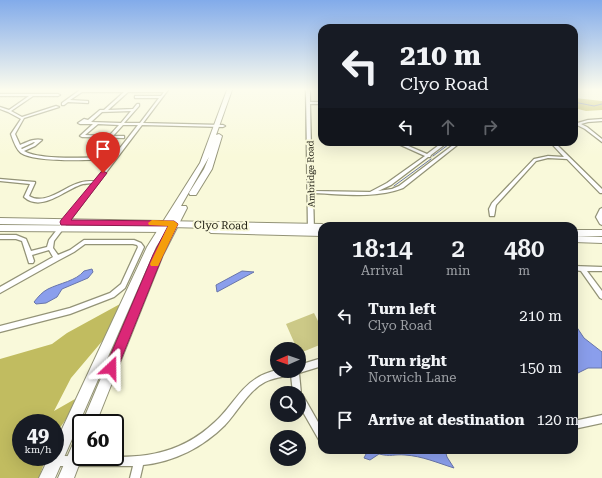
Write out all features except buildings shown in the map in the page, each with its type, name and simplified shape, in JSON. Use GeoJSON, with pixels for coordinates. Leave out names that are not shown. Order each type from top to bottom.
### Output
{"type":"FeatureCollection","features":[{"type":"Feature","properties":{"kind":"main road"},"geometry":{"type":"LineString","coordinates":[[64,441],[145,262],[192,184],[203,163],[224,112]]}},
{"type":"Feature","properties":{"kind":"main road"},"geometry":{"type":"LineString","coordinates":[[93,414],[168,226]]}},
{"type":"Feature","properties":{"kind":"main road"},"geometry":{"type":"LineString","coordinates":[[116,325],[129,325]]}},
{"type":"Feature","properties":{"kind":"main road"},"geometry":{"type":"LineString","coordinates":[[66,478],[72,463]]}},
{"type":"Feature","properties":{"kind":"main road"},"geometry":{"type":"LineString","coordinates":[[48,478],[53,466]]}},
{"type":"Feature","properties":{"kind":"street"},"geometry":{"type":"LineString","coordinates":[[13,112],[22,118],[40,112]]}},
{"type":"Feature","properties":{"kind":"street"},"geometry":{"type":"LineString","coordinates":[[100,112],[90,121],[122,123],[220,124]]}},
{"type":"Feature","properties":{"kind":"street"},"geometry":{"type":"LineString","coordinates":[[110,137],[131,112]]}},
{"type":"Feature","properties":{"kind":"street"},"geometry":{"type":"LineString","coordinates":[[57,258],[50,248],[51,241],[150,112]]}},
{"type":"Feature","properties":{"kind":"street","name":"Ambridge Road"},"geometry":{"type":"LineString","coordinates":[[309,112],[312,192],[311,230]]}},
{"type":"Feature","properties":{"kind":"street"},"geometry":{"type":"LineString","coordinates":[[22,118],[22,122],[13,134],[20,149],[29,155],[40,157],[115,158]]}},
{"type":"Feature","properties":{"kind":"street"},"geometry":{"type":"LineString","coordinates":[[578,124],[588,121],[602,120]]}},
{"type":"Feature","properties":{"kind":"street"},"geometry":{"type":"LineString","coordinates":[[98,122],[82,136],[123,137]]}},
{"type":"Feature","properties":{"kind":"street"},"geometry":{"type":"LineString","coordinates":[[578,126],[586,128],[602,141]]}},
{"type":"Feature","properties":{"kind":"street"},"geometry":{"type":"LineString","coordinates":[[405,146],[437,159]]}},
{"type":"Feature","properties":{"kind":"street"},"geometry":{"type":"LineString","coordinates":[[371,192],[389,184],[441,146]]}},
{"type":"Feature","properties":{"kind":"street"},"geometry":{"type":"LineString","coordinates":[[312,192],[382,192],[396,190],[454,146]]}},
{"type":"Feature","properties":{"kind":"street"},"geometry":{"type":"LineString","coordinates":[[556,146],[602,192]]}},
{"type":"Feature","properties":{"kind":"street"},"geometry":{"type":"LineString","coordinates":[[492,215],[494,204],[533,162],[544,158],[568,158]]}},
{"type":"Feature","properties":{"kind":"street"},"geometry":{"type":"LineString","coordinates":[[0,180],[32,182],[34,184],[26,197],[30,200],[37,200],[58,195],[80,184],[96,182]]}},
{"type":"Feature","properties":{"kind":"street"},"geometry":{"type":"LineString","coordinates":[[602,210],[599,217],[602,223]]}},
{"type":"Feature","properties":{"kind":"street","name":"Clyo Road"},"geometry":{"type":"LineString","coordinates":[[0,221],[62,225],[168,226],[311,230],[318,232]]}},
{"type":"Feature","properties":{"kind":"street","name":"Clyo Road"},"geometry":{"type":"LineString","coordinates":[[0,228],[62,225]]}},
{"type":"Feature","properties":{"kind":"street","name":"Clyo Road"},"geometry":{"type":"LineString","coordinates":[[311,230],[318,228]]}},
{"type":"Feature","properties":{"kind":"street"},"geometry":{"type":"LineString","coordinates":[[578,232],[602,233]]}},
{"type":"Feature","properties":{"kind":"street"},"geometry":{"type":"LineString","coordinates":[[0,237],[16,236],[24,240],[31,261]]}},
{"type":"Feature","properties":{"kind":"street"},"geometry":{"type":"LineString","coordinates":[[578,239],[602,240]]}},
{"type":"Feature","properties":{"kind":"street"},"geometry":{"type":"LineString","coordinates":[[0,290],[72,251],[84,242],[134,242],[139,244],[141,247],[123,286],[112,295],[70,311],[0,328]]}},
{"type":"Feature","properties":{"kind":"street"},"geometry":{"type":"LineString","coordinates":[[29,254],[50,248]]}},
{"type":"Feature","properties":{"kind":"street"},"geometry":{"type":"LineString","coordinates":[[578,268],[602,269]]}},
{"type":"Feature","properties":{"kind":"street"},"geometry":{"type":"LineString","coordinates":[[582,268],[602,296]]}},
{"type":"Feature","properties":{"kind":"street"},"geometry":{"type":"LineString","coordinates":[[306,368],[318,363]]}},
{"type":"Feature","properties":{"kind":"street"},"geometry":{"type":"LineString","coordinates":[[124,462],[139,462],[166,457],[193,445],[219,425],[253,386],[270,376]]}},
{"type":"Feature","properties":{"kind":"street"},"geometry":{"type":"LineString","coordinates":[[306,409],[318,430]]}},
{"type":"Feature","properties":{"kind":"street"},"geometry":{"type":"LineString","coordinates":[[578,424],[602,419]]}},
{"type":"Feature","properties":{"kind":"street"},"geometry":{"type":"LineString","coordinates":[[135,478],[139,462]]}},
{"type":"Feature","properties":{"kind":"shaded area"},"geometry":{"type":"Polygon","coordinates":[[[120,304],[104,339],[71,378],[54,411],[75,399],[71,412],[64,422],[64,414],[12,414],[12,466],[43,466],[39,478],[0,478],[0,359],[52,344],[67,333],[120,304]]]}},
{"type":"Feature","properties":{"kind":"shaded area"},"geometry":{"type":"Polygon","coordinates":[[[314,313],[318,321],[318,346],[306,351],[306,342],[294,342],[286,324],[314,313]]]}},
{"type":"Feature","properties":{"kind":"water"},"geometry":{"type":"Polygon","coordinates":[[[92,269],[93,272],[88,278],[62,289],[57,297],[46,303],[36,304],[34,302],[46,290],[72,280],[84,271],[92,269]]]}},
{"type":"Feature","properties":{"kind":"water"},"geometry":{"type":"Polygon","coordinates":[[[242,271],[254,272],[217,292],[216,285],[242,271]]]}},
{"type":"Feature","properties":{"kind":"water"},"geometry":{"type":"Polygon","coordinates":[[[578,329],[584,338],[602,352],[602,368],[588,368],[578,373],[578,329]]]}},
{"type":"Feature","properties":{"kind":"water"},"geometry":{"type":"Polygon","coordinates":[[[366,454],[379,454],[370,460],[364,458],[366,454]]]}},
{"type":"Feature","properties":{"kind":"water"},"geometry":{"type":"Polygon","coordinates":[[[379,454],[446,454],[454,468],[418,457],[379,454]]]}},
{"type":"Feature","properties":{"kind":"waterway"},"geometry":{"type":"LineString","coordinates":[[433,156],[447,146]]}},
{"type":"Feature","properties":{"kind":"waterway"},"geometry":{"type":"LineString","coordinates":[[394,186],[431,159]]}},
{"type":"Feature","properties":{"kind":"slow traffic"},"geometry":{"type":"LineString","coordinates":[[152,223],[174,224],[155,264]]}},
{"type":"Feature","properties":{"kind":"route"},"geometry":{"type":"LineString","coordinates":[[103,173],[64,222],[174,224],[158,255],[111,368]]}}]}
